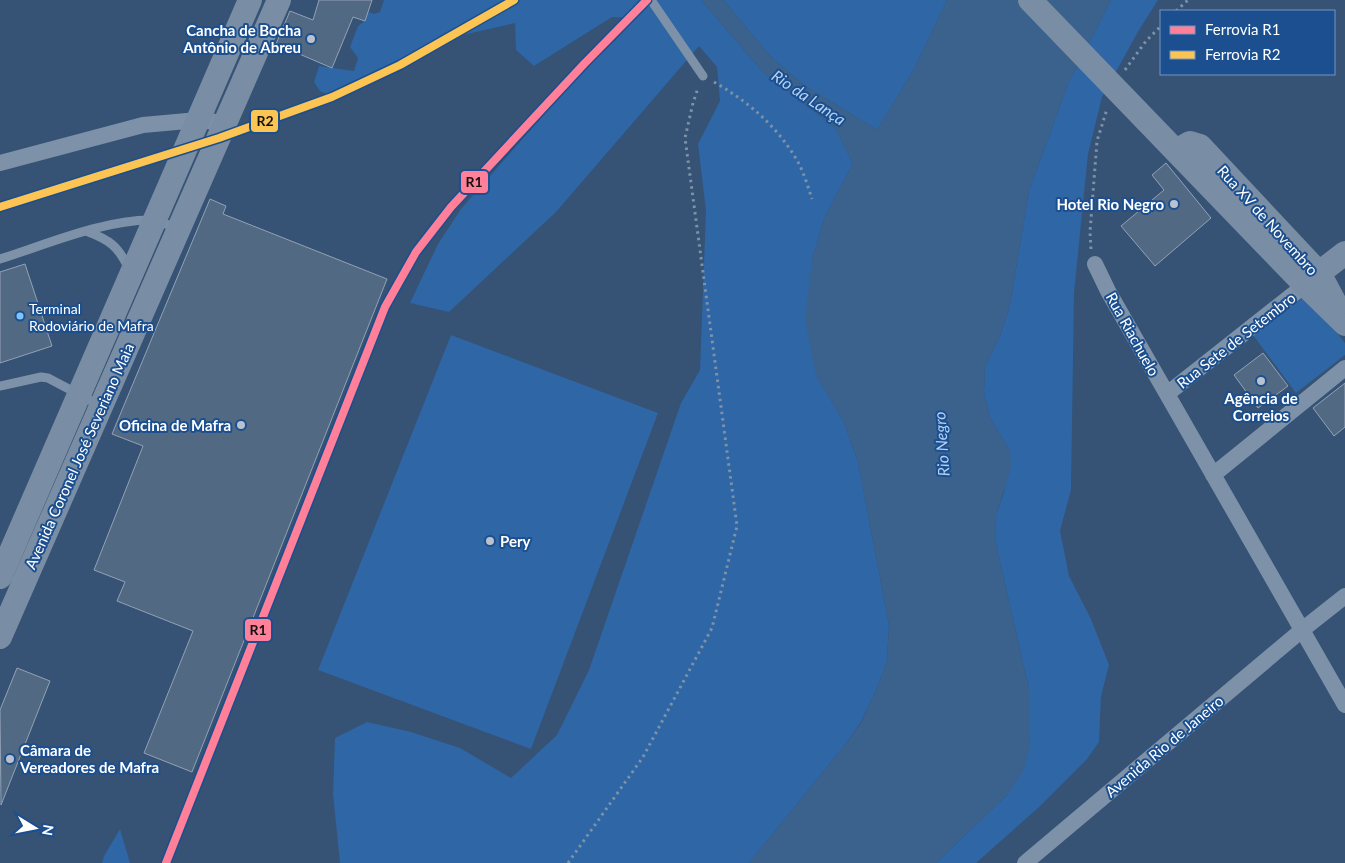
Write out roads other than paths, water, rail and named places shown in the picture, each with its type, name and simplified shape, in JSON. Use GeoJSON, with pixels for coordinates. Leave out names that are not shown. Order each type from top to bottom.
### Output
{"type":"FeatureCollection","features":[{"type":"Feature","properties":{"kind":"main road","name":"Avenida Coronel José Severiano Maia"},"geometry":{"type":"LineString","coordinates":[[0,577],[250,0]]}},
{"type":"Feature","properties":{"kind":"main road","name":"Avenida Coronel José Severiano Maia"},"geometry":{"type":"LineString","coordinates":[[0,637],[279,0]]}},
{"type":"Feature","properties":{"kind":"main road","name":"Rua XV de Novembro"},"geometry":{"type":"LineString","coordinates":[[1030,0],[1176,151],[1190,143],[1200,146],[1312,279],[1345,323]]}},
{"type":"Feature","properties":{"kind":"main road","name":"Rua Sete de Setembro"},"geometry":{"type":"LineString","coordinates":[[1312,279],[1345,253]]}},
{"type":"Feature","properties":{"kind":"street"},"geometry":{"type":"LineString","coordinates":[[0,163],[134,126],[198,120],[225,123]]}},
{"type":"Feature","properties":{"kind":"street","name":"Rua Riachuelo"},"geometry":{"type":"LineString","coordinates":[[1096,264],[1108,290],[1345,706]]}},
{"type":"Feature","properties":{"kind":"street","name":"Rua Sete de Setembro"},"geometry":{"type":"LineString","coordinates":[[1167,394],[1312,279]]}},
{"type":"Feature","properties":{"kind":"street"},"geometry":{"type":"LineString","coordinates":[[1213,475],[1345,368]]}},
{"type":"Feature","properties":{"kind":"street","name":"Avenida Rio de Janeiro"},"geometry":{"type":"LineString","coordinates":[[1025,863],[1345,596]]}},
{"type":"Feature","properties":{"kind":"lane"},"geometry":{"type":"LineString","coordinates":[[651,0],[703,76]]}},
{"type":"Feature","properties":{"kind":"lane"},"geometry":{"type":"LineString","coordinates":[[0,260],[86,231],[126,222],[155,220],[178,230]]}},
{"type":"Feature","properties":{"kind":"lane"},"geometry":{"type":"LineString","coordinates":[[86,231],[104,238],[114,245],[122,254],[132,273]]}},
{"type":"Feature","properties":{"kind":"lane"},"geometry":{"type":"LineString","coordinates":[[0,386],[41,377],[48,378],[101,406]]}},
{"type":"Feature","properties":{"kind":"water"},"geometry":{"type":"Polygon","coordinates":[[[701,0],[723,0],[772,58],[804,85],[877,130],[913,71],[947,0],[1111,0],[1068,84],[1029,191],[1010,305],[1000,336],[985,367],[984,392],[990,418],[1010,451],[1011,468],[996,515],[995,540],[1029,689],[1030,747],[1024,769],[1008,794],[936,863],[749,863],[862,721],[887,661],[889,625],[858,462],[843,420],[817,378],[805,321],[812,260],[825,216],[853,164],[836,129],[764,73],[701,0]]]}},
{"type":"Feature","properties":{"kind":"rail line","name":"R2"},"geometry":{"type":"LineString","coordinates":[[0,207],[219,138],[332,97],[400,65],[514,0]]}},
{"type":"Feature","properties":{"kind":"rail line","name":"R1"},"geometry":{"type":"LineString","coordinates":[[166,863],[385,307],[416,252],[451,207],[584,64],[647,0]]}},
{"type":"Feature","properties":{"kind":"place","name":"Cancha de Bocha Antônio de Abreu"},"geometry":{"type":"Point","coordinates":[311,39]}},
{"type":"Feature","properties":{"kind":"place","name":"Hotel Rio Negro"},"geometry":{"type":"Point","coordinates":[1174,204]}},
{"type":"Feature","properties":{"kind":"place","name":"Terminal Rodoviário de Mafra"},"geometry":{"type":"Point","coordinates":[20,316]}},
{"type":"Feature","properties":{"kind":"place","name":"Agência de Correios"},"geometry":{"type":"Point","coordinates":[1261,381]}},
{"type":"Feature","properties":{"kind":"place","name":"Oficina de Mafra"},"geometry":{"type":"Point","coordinates":[241,425]}},
{"type":"Feature","properties":{"kind":"place","name":"Pery"},"geometry":{"type":"Point","coordinates":[490,541]}},
{"type":"Feature","properties":{"kind":"place","name":"Câmara de Vereadores de Mafra"},"geometry":{"type":"Point","coordinates":[10,759]}},
{"type":"Feature","properties":{"kind":"water label","name":"Rio da Lança"},"geometry":{"type":"Point","coordinates":[809,97]}},
{"type":"Feature","properties":{"kind":"water label","name":"Rio Negro"},"geometry":{"type":"Point","coordinates":[941,444]}}]}
